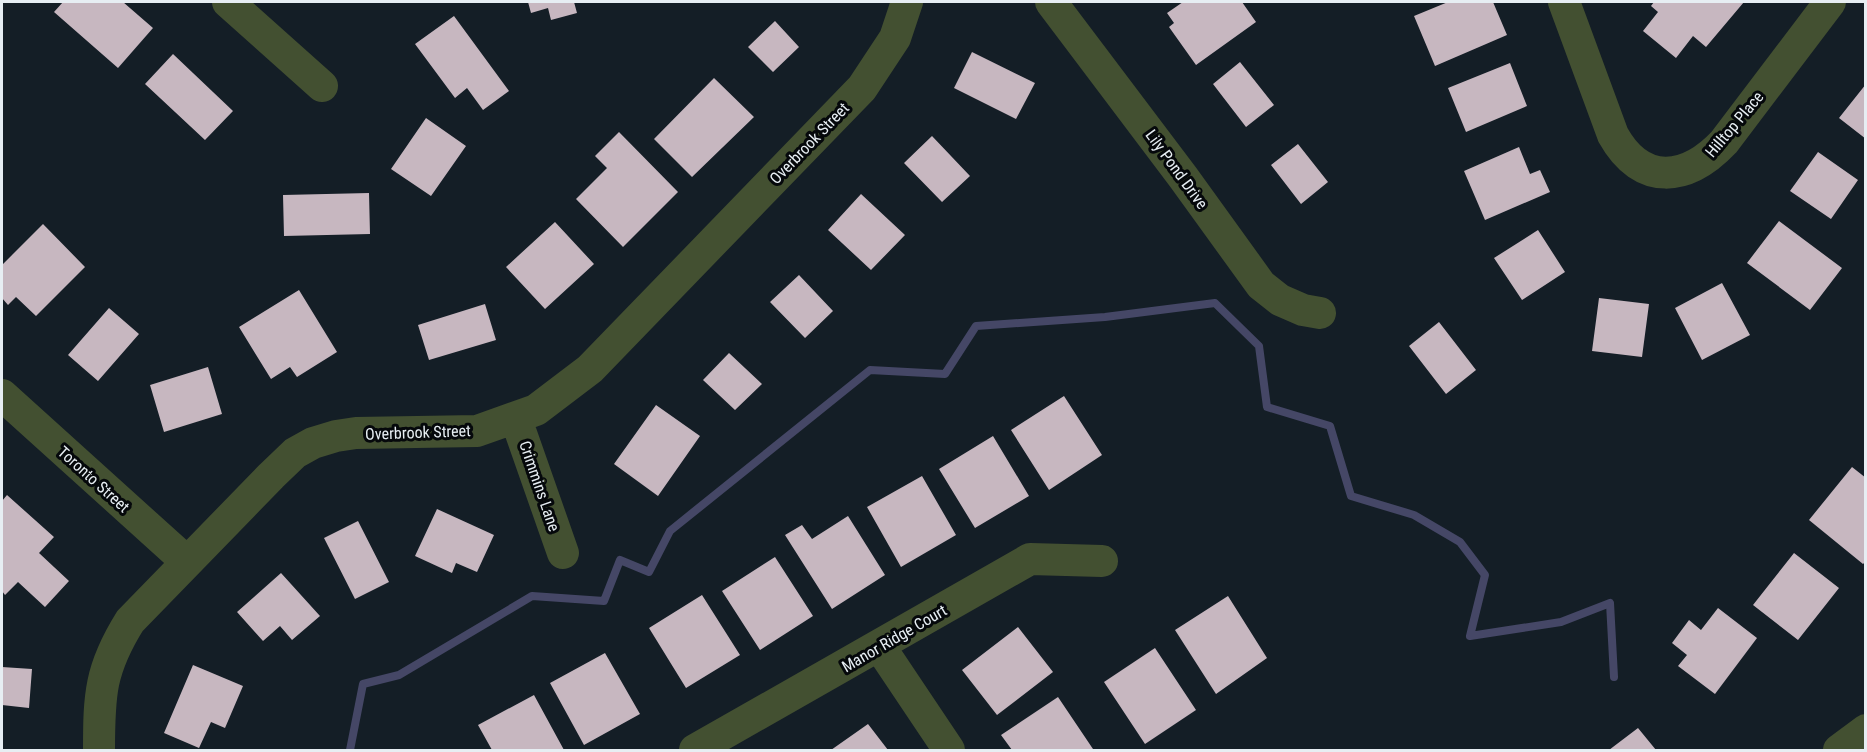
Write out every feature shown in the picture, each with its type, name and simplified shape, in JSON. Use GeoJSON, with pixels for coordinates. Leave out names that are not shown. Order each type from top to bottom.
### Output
{"type":"FeatureCollection","features":[{"type":"Feature","properties":{"kind":"street"},"geometry":{"type":"LineString","coordinates":[[228,2],[322,86]]}},
{"type":"Feature","properties":{"kind":"street","name":"Overbrook Street"},"geometry":{"type":"LineString","coordinates":[[99,750],[99,702],[105,669],[113,648],[130,621],[295,453],[336,436],[356,433],[477,431],[516,419],[544,405],[590,369],[862,88],[895,38],[907,2]]}},
{"type":"Feature","properties":{"kind":"street","name":"Lily Pond Drive"},"geometry":{"type":"LineString","coordinates":[[1051,2],[1164,150],[1261,285],[1280,300],[1303,310],[1320,313]]}},
{"type":"Feature","properties":{"kind":"street","name":"Hilltop Place"},"geometry":{"type":"LineString","coordinates":[[1563,2],[1620,149],[1632,161],[1655,172],[1672,173],[1692,168],[1708,159],[1724,142],[1830,2]]}},
{"type":"Feature","properties":{"kind":"street","name":"Toronto Street"},"geometry":{"type":"LineString","coordinates":[[2,395],[187,562]]}},
{"type":"Feature","properties":{"kind":"street","name":"Crimmins Lane"},"geometry":{"type":"LineString","coordinates":[[516,419],[562,553]]}},
{"type":"Feature","properties":{"kind":"street","name":"Manor Ridge Court"},"geometry":{"type":"LineString","coordinates":[[695,750],[1030,559],[1102,561]]}},
{"type":"Feature","properties":{"kind":"street"},"geometry":{"type":"LineString","coordinates":[[879,647],[949,750]]}},
{"type":"Feature","properties":{"kind":"street"},"geometry":{"type":"LineString","coordinates":[[1839,750],[1866,730]]}},
{"type":"Feature","properties":{"kind":"building"},"geometry":{"type":"Polygon","coordinates":[[[63,2],[123,2],[153,28],[118,68],[54,12],[63,2]]]}},
{"type":"Feature","properties":{"kind":"building"},"geometry":{"type":"Polygon","coordinates":[[[528,2],[574,2],[577,13],[551,20],[548,8],[531,13],[528,2]]]}},
{"type":"Feature","properties":{"kind":"building"},"geometry":{"type":"Polygon","coordinates":[[[1183,2],[1242,2],[1256,22],[1196,65],[1169,27],[1174,23],[1167,13],[1183,2]]]}},
{"type":"Feature","properties":{"kind":"building"},"geometry":{"type":"Polygon","coordinates":[[[1448,2],[1493,2],[1507,35],[1435,66],[1414,16],[1448,2]]]}},
{"type":"Feature","properties":{"kind":"building"},"geometry":{"type":"Polygon","coordinates":[[[1654,2],[1744,2],[1706,47],[1693,36],[1676,58],[1643,31],[1658,12],[1651,6],[1654,2]]]}},
{"type":"Feature","properties":{"kind":"building"},"geometry":{"type":"Polygon","coordinates":[[[454,16],[509,91],[483,110],[467,88],[455,98],[415,44],[454,16]]]}},
{"type":"Feature","properties":{"kind":"building"},"geometry":{"type":"Polygon","coordinates":[[[775,21],[799,47],[773,72],[748,47],[775,21]]]}},
{"type":"Feature","properties":{"kind":"building"},"geometry":{"type":"Polygon","coordinates":[[[972,52],[1035,83],[1016,119],[954,88],[972,52]]]}},
{"type":"Feature","properties":{"kind":"building"},"geometry":{"type":"Polygon","coordinates":[[[173,54],[233,111],[205,140],[145,84],[173,54]]]}},
{"type":"Feature","properties":{"kind":"building"},"geometry":{"type":"Polygon","coordinates":[[[1240,62],[1274,105],[1246,127],[1213,84],[1240,62]]]}},
{"type":"Feature","properties":{"kind":"building"},"geometry":{"type":"Polygon","coordinates":[[[1510,63],[1527,106],[1466,132],[1448,88],[1510,63]]]}},
{"type":"Feature","properties":{"kind":"building"},"geometry":{"type":"Polygon","coordinates":[[[714,78],[754,117],[692,177],[654,139],[714,78]]]}},
{"type":"Feature","properties":{"kind":"building"},"geometry":{"type":"Polygon","coordinates":[[[1866,84],[1866,139],[1839,118],[1866,84]]]}},
{"type":"Feature","properties":{"kind":"building"},"geometry":{"type":"Polygon","coordinates":[[[426,118],[466,146],[431,196],[391,169],[426,118]]]}},
{"type":"Feature","properties":{"kind":"building"},"geometry":{"type":"Polygon","coordinates":[[[619,132],[678,192],[623,247],[576,199],[607,168],[595,156],[619,132]]]}},
{"type":"Feature","properties":{"kind":"building"},"geometry":{"type":"Polygon","coordinates":[[[932,136],[970,176],[942,202],[904,163],[932,136]]]}},
{"type":"Feature","properties":{"kind":"building"},"geometry":{"type":"Polygon","coordinates":[[[1298,144],[1328,182],[1301,204],[1271,165],[1298,144]]]}},
{"type":"Feature","properties":{"kind":"building"},"geometry":{"type":"Polygon","coordinates":[[[1519,147],[1530,174],[1540,170],[1550,192],[1485,220],[1464,171],[1519,147]]]}},
{"type":"Feature","properties":{"kind":"building"},"geometry":{"type":"Polygon","coordinates":[[[1818,152],[1858,180],[1831,219],[1790,191],[1818,152]]]}},
{"type":"Feature","properties":{"kind":"building"},"geometry":{"type":"Polygon","coordinates":[[[369,193],[370,234],[284,236],[283,195],[369,193]]]}},
{"type":"Feature","properties":{"kind":"building"},"geometry":{"type":"Polygon","coordinates":[[[861,194],[905,235],[871,270],[828,230],[861,194]]]}},
{"type":"Feature","properties":{"kind":"building"},"geometry":{"type":"Polygon","coordinates":[[[1779,221],[1842,268],[1810,310],[1747,263],[1779,221]]]}},
{"type":"Feature","properties":{"kind":"building"},"geometry":{"type":"Polygon","coordinates":[[[555,222],[594,264],[545,309],[506,267],[555,222]]]}},
{"type":"Feature","properties":{"kind":"building"},"geometry":{"type":"Polygon","coordinates":[[[43,224],[85,267],[36,316],[16,297],[8,305],[2,298],[2,265],[43,224]]]}},
{"type":"Feature","properties":{"kind":"building"},"geometry":{"type":"Polygon","coordinates":[[[1538,230],[1565,272],[1522,300],[1494,258],[1538,230]]]}},
{"type":"Feature","properties":{"kind":"building"},"geometry":{"type":"Polygon","coordinates":[[[799,275],[833,311],[805,338],[770,302],[799,275]]]}},
{"type":"Feature","properties":{"kind":"building"},"geometry":{"type":"Polygon","coordinates":[[[1722,283],[1750,335],[1702,360],[1675,308],[1722,283]]]}},
{"type":"Feature","properties":{"kind":"building"},"geometry":{"type":"Polygon","coordinates":[[[299,290],[337,352],[297,377],[290,367],[271,379],[239,327],[299,290]]]}},
{"type":"Feature","properties":{"kind":"building"},"geometry":{"type":"Polygon","coordinates":[[[1599,298],[1649,304],[1642,357],[1592,351],[1599,298]]]}},
{"type":"Feature","properties":{"kind":"building"},"geometry":{"type":"Polygon","coordinates":[[[485,304],[496,340],[429,360],[418,325],[485,304]]]}},
{"type":"Feature","properties":{"kind":"building"},"geometry":{"type":"Polygon","coordinates":[[[109,308],[139,334],[98,381],[68,355],[109,308]]]}},
{"type":"Feature","properties":{"kind":"building"},"geometry":{"type":"Polygon","coordinates":[[[1439,322],[1476,370],[1446,394],[1409,346],[1439,322]]]}},
{"type":"Feature","properties":{"kind":"building"},"geometry":{"type":"Polygon","coordinates":[[[729,353],[762,384],[735,410],[703,380],[729,353]]]}},
{"type":"Feature","properties":{"kind":"building"},"geometry":{"type":"Polygon","coordinates":[[[208,367],[222,414],[164,432],[150,385],[208,367]]]}},
{"type":"Feature","properties":{"kind":"building"},"geometry":{"type":"Polygon","coordinates":[[[1064,396],[1102,455],[1049,490],[1011,430],[1064,396]]]}},
{"type":"Feature","properties":{"kind":"building"},"geometry":{"type":"Polygon","coordinates":[[[656,405],[700,436],[658,496],[614,464],[656,405]]]}},
{"type":"Feature","properties":{"kind":"building"},"geometry":{"type":"Polygon","coordinates":[[[993,436],[1029,496],[975,528],[939,469],[993,436]]]}},
{"type":"Feature","properties":{"kind":"building"},"geometry":{"type":"Polygon","coordinates":[[[1852,467],[1866,478],[1866,561],[1863,564],[1809,520],[1852,467]]]}},
{"type":"Feature","properties":{"kind":"building"},"geometry":{"type":"Polygon","coordinates":[[[922,476],[956,535],[901,567],[867,507],[922,476]]]}},
{"type":"Feature","properties":{"kind":"building"},"geometry":{"type":"Polygon","coordinates":[[[7,495],[54,537],[39,553],[69,581],[45,607],[18,582],[5,595],[2,591],[2,501],[7,495]]]}},
{"type":"Feature","properties":{"kind":"building"},"geometry":{"type":"Polygon","coordinates":[[[437,509],[494,535],[477,572],[456,563],[452,573],[415,556],[437,509]]]}},
{"type":"Feature","properties":{"kind":"building"},"geometry":{"type":"Polygon","coordinates":[[[848,516],[885,575],[832,609],[785,535],[802,525],[812,539],[848,516]]]}},
{"type":"Feature","properties":{"kind":"building"},"geometry":{"type":"Polygon","coordinates":[[[358,521],[389,582],[355,599],[324,538],[358,521]]]}},
{"type":"Feature","properties":{"kind":"building"},"geometry":{"type":"Polygon","coordinates":[[[1794,553],[1839,588],[1798,640],[1753,605],[1794,553]]]}},
{"type":"Feature","properties":{"kind":"building"},"geometry":{"type":"Polygon","coordinates":[[[775,557],[813,616],[760,650],[722,591],[775,557]]]}},
{"type":"Feature","properties":{"kind":"building"},"geometry":{"type":"Polygon","coordinates":[[[281,573],[320,616],[292,640],[280,626],[263,641],[237,612],[281,573]]]}},
{"type":"Feature","properties":{"kind":"building"},"geometry":{"type":"Polygon","coordinates":[[[702,595],[740,655],[686,688],[649,628],[702,595]]]}},
{"type":"Feature","properties":{"kind":"building"},"geometry":{"type":"Polygon","coordinates":[[[1228,596],[1267,658],[1216,694],[1175,630],[1228,596]]]}},
{"type":"Feature","properties":{"kind":"building"},"geometry":{"type":"Polygon","coordinates":[[[1718,608],[1757,638],[1715,694],[1678,666],[1687,655],[1672,643],[1689,620],[1701,630],[1718,608]]]}},
{"type":"Feature","properties":{"kind":"building"},"geometry":{"type":"Polygon","coordinates":[[[1018,627],[1053,672],[997,715],[962,670],[1018,627]]]}},
{"type":"Feature","properties":{"kind":"building"},"geometry":{"type":"Polygon","coordinates":[[[1155,648],[1196,710],[1145,744],[1104,682],[1155,648]]]}},
{"type":"Feature","properties":{"kind":"building"},"geometry":{"type":"Polygon","coordinates":[[[605,653],[640,714],[584,745],[550,683],[605,653]]]}},
{"type":"Feature","properties":{"kind":"building"},"geometry":{"type":"Polygon","coordinates":[[[193,665],[243,686],[225,728],[211,722],[199,748],[164,733],[193,665]]]}},
{"type":"Feature","properties":{"kind":"building"},"geometry":{"type":"Polygon","coordinates":[[[2,667],[32,669],[29,708],[2,705],[2,667]]]}},
{"type":"Feature","properties":{"kind":"building"},"geometry":{"type":"Polygon","coordinates":[[[534,695],[564,750],[492,750],[478,725],[534,695]]]}},
{"type":"Feature","properties":{"kind":"building"},"geometry":{"type":"Polygon","coordinates":[[[1058,697],[1093,749],[1012,750],[1001,735],[1058,697]]]}},
{"type":"Feature","properties":{"kind":"building"},"geometry":{"type":"Polygon","coordinates":[[[868,724],[888,750],[831,750],[868,724]]]}},
{"type":"Feature","properties":{"kind":"building"},"geometry":{"type":"Polygon","coordinates":[[[1638,728],[1656,750],[1609,750],[1638,728]]]}},
{"type":"Feature","properties":{"kind":"waterway"},"geometry":{"type":"LineString","coordinates":[[350,750],[363,684],[399,675],[532,596],[604,601],[620,560],[649,572],[670,531],[870,370],[945,374],[976,326],[1105,317],[1215,303],[1259,346],[1267,407],[1330,426],[1351,496],[1414,515],[1460,542],[1485,575],[1470,636],[1561,622],[1610,603],[1614,677]]}}]}
